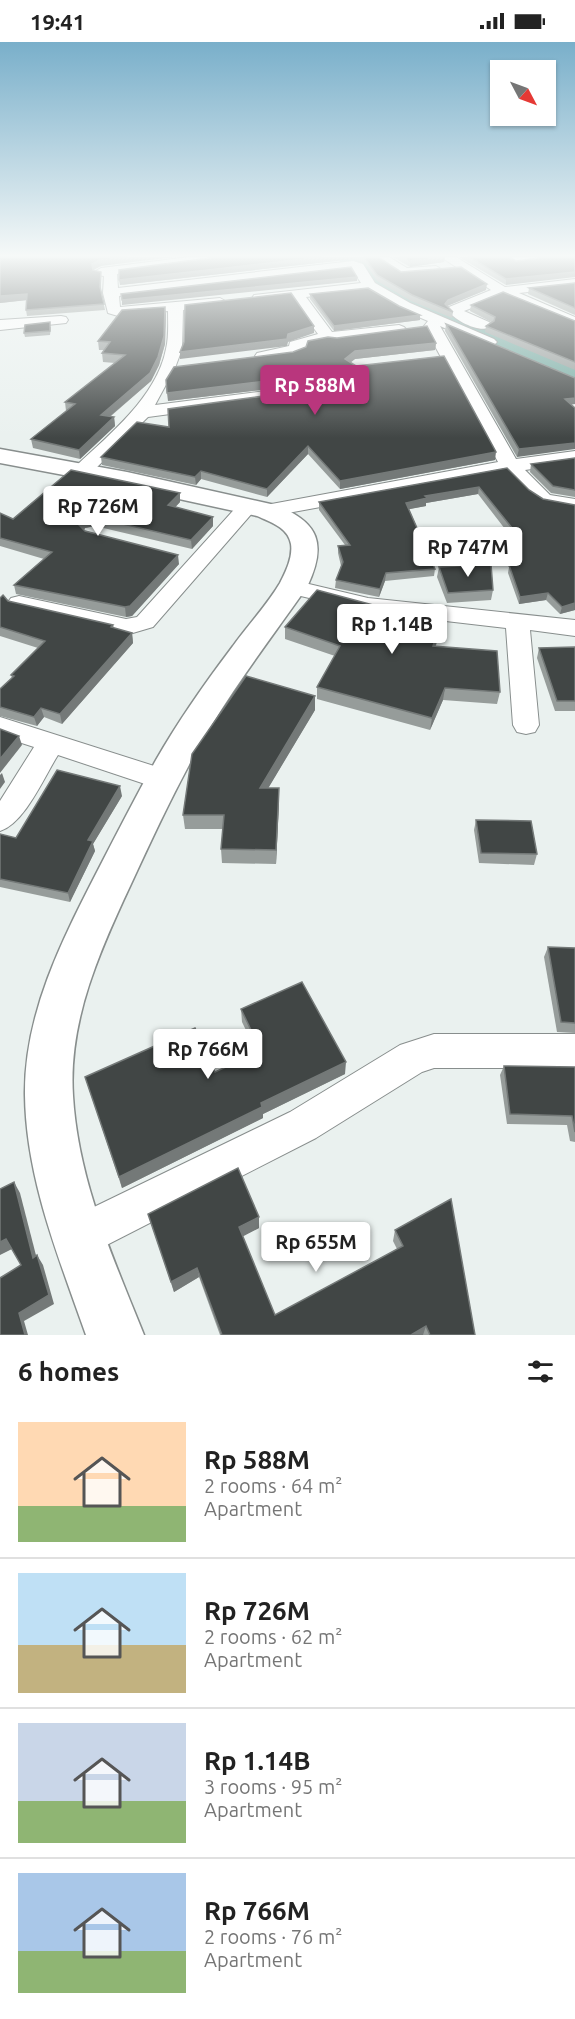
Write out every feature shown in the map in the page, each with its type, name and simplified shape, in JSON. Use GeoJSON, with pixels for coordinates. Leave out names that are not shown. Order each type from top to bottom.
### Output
{"type":"FeatureCollection","features":[{"type":"Feature","properties":{"kind":"street"},"geometry":{"type":"LineString","coordinates":[[84,469],[143,412],[167,368],[174,349],[176,317]]}},
{"type":"Feature","properties":{"kind":"street"},"geometry":{"type":"LineString","coordinates":[[313,317],[328,337]]}},
{"type":"Feature","properties":{"kind":"street"},"geometry":{"type":"LineString","coordinates":[[417,317],[449,356],[510,466],[543,499],[552,503],[575,505]]}},
{"type":"Feature","properties":{"kind":"street"},"geometry":{"type":"LineString","coordinates":[[247,358],[293,352],[299,349],[296,345],[301,342],[425,325],[501,339],[463,317]]}},
{"type":"Feature","properties":{"kind":"street"},"geometry":{"type":"LineString","coordinates":[[0,325],[62,320]]}},
{"type":"Feature","properties":{"kind":"street"},"geometry":{"type":"LineString","coordinates":[[426,358],[449,356]]}},
{"type":"Feature","properties":{"kind":"street"},"geometry":{"type":"LineString","coordinates":[[167,368],[190,365]]}},
{"type":"Feature","properties":{"kind":"street"},"geometry":{"type":"LineString","coordinates":[[143,412],[297,392]]}},
{"type":"Feature","properties":{"kind":"street"},"geometry":{"type":"LineString","coordinates":[[0,456],[84,469],[257,509],[295,525],[306,549],[304,563],[292,586],[201,715],[164,779],[82,944],[65,990],[52,1042],[49,1095],[55,1151],[78,1237],[115,1335]]}},
{"type":"Feature","properties":{"kind":"street"},"geometry":{"type":"LineString","coordinates":[[19,603],[126,627],[138,626],[145,622],[189,558],[257,509],[575,457]]}},
{"type":"Feature","properties":{"kind":"street"},"geometry":{"type":"LineString","coordinates":[[292,586],[368,605],[575,628]]}},
{"type":"Feature","properties":{"kind":"street"},"geometry":{"type":"LineString","coordinates":[[517,622],[526,725]]}},
{"type":"Feature","properties":{"kind":"street"},"geometry":{"type":"LineString","coordinates":[[0,726],[164,779]]}},
{"type":"Feature","properties":{"kind":"street"},"geometry":{"type":"LineString","coordinates":[[0,820],[11,808],[51,743]]}},
{"type":"Feature","properties":{"kind":"street"},"geometry":{"type":"LineString","coordinates":[[78,1237],[303,1125],[413,1057],[434,1051],[575,1051]]}},
{"type":"Feature","properties":{"kind":"building"},"geometry":{"type":"Polygon","coordinates":[[[116,317],[165,317],[164,336],[158,357],[150,373],[101,415],[114,417],[79,450],[31,439],[75,404],[65,402],[125,355],[102,353],[110,342],[98,341],[116,317]]]}},
{"type":"Feature","properties":{"kind":"building"},"geometry":{"type":"Polygon","coordinates":[[[185,317],[308,317],[314,326],[288,334],[287,339],[180,352],[184,342],[185,317]]]}},
{"type":"Feature","properties":{"kind":"building"},"geometry":{"type":"Polygon","coordinates":[[[328,317],[402,317],[334,326],[328,317]]]}},
{"type":"Feature","properties":{"kind":"building"},"geometry":{"type":"Polygon","coordinates":[[[495,317],[566,317],[575,321],[575,362],[486,326],[494,321],[495,317]]]}},
{"type":"Feature","properties":{"kind":"building"},"geometry":{"type":"Polygon","coordinates":[[[50,322],[50,331],[24,333],[25,325],[50,322]]]}},
{"type":"Feature","properties":{"kind":"building"},"geometry":{"type":"Polygon","coordinates":[[[446,324],[575,378],[575,398],[565,399],[575,408],[575,443],[519,449],[446,324]]]}},
{"type":"Feature","properties":{"kind":"building"},"geometry":{"type":"Polygon","coordinates":[[[427,326],[436,343],[355,351],[345,359],[356,366],[444,356],[496,452],[340,481],[308,446],[267,489],[201,471],[195,477],[101,457],[137,422],[169,427],[168,409],[316,389],[319,382],[316,377],[309,376],[167,393],[166,380],[174,367],[293,352],[306,347],[308,341],[328,337],[337,338],[427,326]]]}},
{"type":"Feature","properties":{"kind":"building"},"geometry":{"type":"Polygon","coordinates":[[[575,458],[575,490],[553,486],[531,464],[575,458]]]}},
{"type":"Feature","properties":{"kind":"building"},"geometry":{"type":"Polygon","coordinates":[[[507,468],[529,490],[543,499],[575,505],[575,603],[562,607],[548,593],[520,597],[509,565],[514,565],[505,553],[497,530],[512,528],[479,487],[425,496],[427,498],[406,503],[435,569],[386,573],[380,589],[336,580],[343,562],[338,546],[350,545],[319,502],[507,468]]]}},
{"type":"Feature","properties":{"kind":"building"},"geometry":{"type":"Polygon","coordinates":[[[71,470],[180,493],[168,505],[213,517],[191,540],[93,517],[84,519],[79,525],[85,531],[178,555],[130,606],[125,607],[14,585],[52,552],[0,538],[0,513],[13,519],[71,470]]]}},
{"type":"Feature","properties":{"kind":"building"},"geometry":{"type":"Polygon","coordinates":[[[491,564],[493,590],[448,593],[439,567],[491,564]]]}},
{"type":"Feature","properties":{"kind":"building"},"geometry":{"type":"Polygon","coordinates":[[[317,590],[373,605],[442,617],[433,646],[497,651],[500,692],[445,688],[432,718],[317,687],[340,646],[285,627],[317,590]]]}},
{"type":"Feature","properties":{"kind":"building"},"geometry":{"type":"Polygon","coordinates":[[[3,595],[8,601],[113,625],[111,627],[132,633],[60,714],[41,708],[34,717],[0,707],[0,689],[45,641],[0,627],[0,598],[3,595]]]}},
{"type":"Feature","properties":{"kind":"building"},"geometry":{"type":"Polygon","coordinates":[[[575,647],[575,701],[557,701],[539,648],[575,647]]]}},
{"type":"Feature","properties":{"kind":"building"},"geometry":{"type":"Polygon","coordinates":[[[246,676],[315,696],[260,788],[279,788],[276,850],[221,849],[224,815],[183,815],[192,754],[246,676]]]}},
{"type":"Feature","properties":{"kind":"building"},"geometry":{"type":"Polygon","coordinates":[[[0,729],[19,736],[0,759],[0,729]]]}},
{"type":"Feature","properties":{"kind":"building"},"geometry":{"type":"Polygon","coordinates":[[[57,770],[120,786],[88,840],[93,841],[68,893],[0,879],[0,834],[16,838],[57,770]]]}},
{"type":"Feature","properties":{"kind":"building"},"geometry":{"type":"Polygon","coordinates":[[[476,820],[531,821],[537,854],[481,853],[476,820]]]}},
{"type":"Feature","properties":{"kind":"building"},"geometry":{"type":"Polygon","coordinates":[[[548,947],[575,948],[575,1023],[561,1022],[548,947]]]}},
{"type":"Feature","properties":{"kind":"building"},"geometry":{"type":"Polygon","coordinates":[[[302,982],[346,1062],[261,1103],[262,1107],[119,1177],[85,1077],[195,1028],[215,1072],[261,1051],[241,1009],[302,982]]]}},
{"type":"Feature","properties":{"kind":"building"},"geometry":{"type":"Polygon","coordinates":[[[504,1066],[575,1067],[575,1132],[572,1116],[510,1114],[504,1066]]]}},
{"type":"Feature","properties":{"kind":"building"},"geometry":{"type":"Polygon","coordinates":[[[238,1168],[259,1217],[239,1227],[275,1315],[403,1246],[395,1230],[451,1199],[475,1335],[430,1335],[426,1326],[411,1335],[222,1335],[197,1268],[171,1282],[148,1214],[238,1168]]]}},
{"type":"Feature","properties":{"kind":"building"},"geometry":{"type":"Polygon","coordinates":[[[14,1182],[33,1258],[37,1255],[49,1295],[19,1313],[25,1335],[0,1335],[0,1278],[21,1265],[6,1239],[0,1242],[0,1189],[14,1182]]]}},
{"type":"Feature","properties":{"kind":"waterway"},"geometry":{"type":"LineString","coordinates":[[449,317],[575,371]]}}]}
